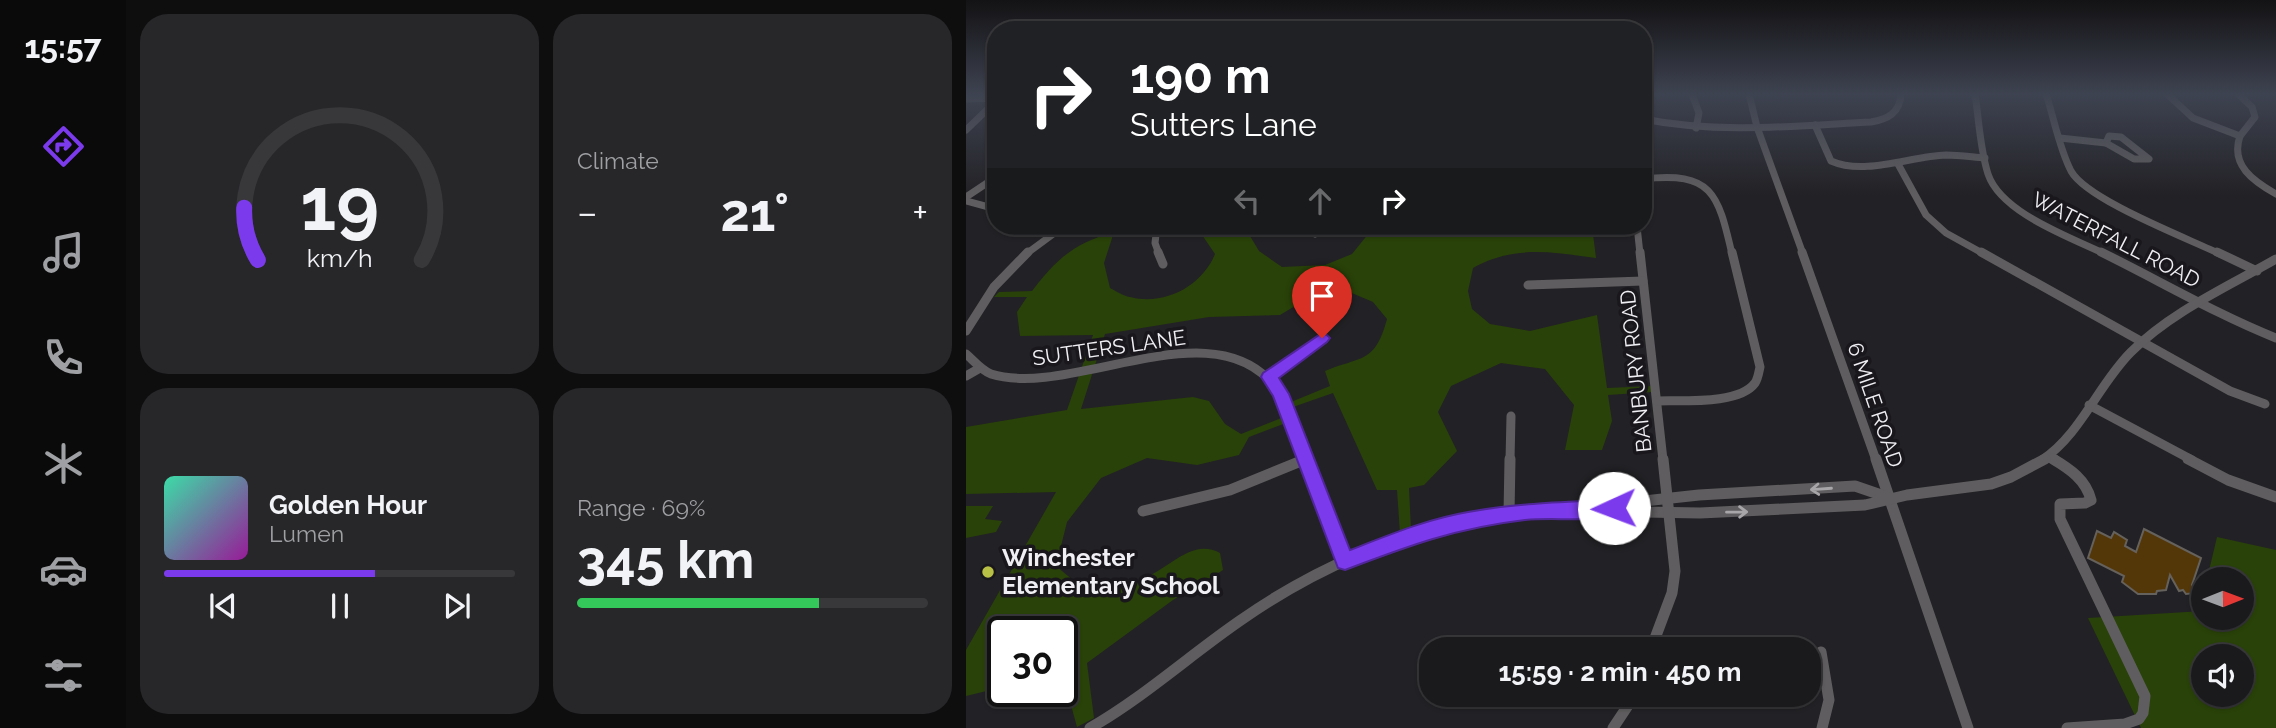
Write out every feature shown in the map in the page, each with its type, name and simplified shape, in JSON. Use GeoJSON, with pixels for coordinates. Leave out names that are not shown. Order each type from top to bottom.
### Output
{"type":"FeatureCollection","features":[{"type":"Feature","properties":{"kind":"street","name":"6 MILE ROAD"},"geometry":{"type":"LineString","coordinates":[[1757,128],[1842,358],[1887,497],[1968,728]]}},
{"type":"Feature","properties":{"kind":"street"},"geometry":{"type":"LineString","coordinates":[[1816,128],[1832,161],[1828,165],[1834,169],[1898,164],[1945,155],[1985,158]]}},
{"type":"Feature","properties":{"kind":"street","name":"WATERFALL ROAD"},"geometry":{"type":"LineString","coordinates":[[1980,128],[1992,184],[2016,208],[2234,322],[2276,338]]}},
{"type":"Feature","properties":{"kind":"street"},"geometry":{"type":"LineString","coordinates":[[2057,128],[2071,172],[2086,188],[2257,271]]}},
{"type":"Feature","properties":{"kind":"street"},"geometry":{"type":"LineString","coordinates":[[2219,128],[2240,136]]}},
{"type":"Feature","properties":{"kind":"street"},"geometry":{"type":"LineString","coordinates":[[2246,128],[2240,136],[2236,152],[2240,165],[2256,181],[2276,194]]}},
{"type":"Feature","properties":{"kind":"street"},"geometry":{"type":"LineString","coordinates":[[2060,138],[2106,143],[2134,159],[2149,159],[2146,154],[2119,136],[2109,136],[2106,143]]}},
{"type":"Feature","properties":{"kind":"street"},"geometry":{"type":"LineString","coordinates":[[1898,164],[1926,215],[1941,229],[2230,391],[2265,404]]}},
{"type":"Feature","properties":{"kind":"street"},"geometry":{"type":"LineString","coordinates":[[1652,178],[1669,177],[1688,180],[1704,186],[1717,198],[1760,367],[1755,383],[1733,396],[1657,401]]}},
{"type":"Feature","properties":{"kind":"street"},"geometry":{"type":"LineString","coordinates":[[966,199],[987,184]]}},
{"type":"Feature","properties":{"kind":"street"},"geometry":{"type":"LineString","coordinates":[[966,199],[987,206]]}},
{"type":"Feature","properties":{"kind":"street"},"geometry":{"type":"LineString","coordinates":[[966,331],[980,307],[1022,256],[1048,235]]}},
{"type":"Feature","properties":{"kind":"street"},"geometry":{"type":"LineString","coordinates":[[1156,235],[1155,243],[1163,264]]}},
{"type":"Feature","properties":{"kind":"street","name":"BANBURY ROAD"},"geometry":{"type":"LineString","coordinates":[[1638,235],[1675,580],[1655,637]]}},
{"type":"Feature","properties":{"kind":"street"},"geometry":{"type":"LineString","coordinates":[[1631,507],[1644,512],[1669,513],[1865,506],[1887,497],[1990,485],[2020,474],[2049,456],[2066,438],[2119,364],[2144,341],[2276,259]]}},
{"type":"Feature","properties":{"kind":"street"},"geometry":{"type":"LineString","coordinates":[[1528,285],[1643,281]]}},
{"type":"Feature","properties":{"kind":"street"},"geometry":{"type":"LineString","coordinates":[[1322,338],[1269,377],[1281,394],[1345,561]]}},
{"type":"Feature","properties":{"kind":"street","name":"SUTTERS LANE"},"geometry":{"type":"LineString","coordinates":[[980,368],[999,376],[1027,377],[1178,354],[1202,353],[1242,360],[1269,377]]}},
{"type":"Feature","properties":{"kind":"street"},"geometry":{"type":"LineString","coordinates":[[966,354],[980,368],[966,376]]}},
{"type":"Feature","properties":{"kind":"street"},"geometry":{"type":"LineString","coordinates":[[2089,405],[2228,480],[2276,497]]}},
{"type":"Feature","properties":{"kind":"street"},"geometry":{"type":"LineString","coordinates":[[1509,514],[1511,416]]}},
{"type":"Feature","properties":{"kind":"street"},"geometry":{"type":"LineString","coordinates":[[2049,456],[2070,470],[2088,489],[2091,500],[2085,503],[2060,504],[2060,519],[2145,693],[2146,701],[2146,707],[2138,720],[2124,725],[2067,728]]}},
{"type":"Feature","properties":{"kind":"street"},"geometry":{"type":"LineString","coordinates":[[1143,512],[1230,490],[1306,459]]}},
{"type":"Feature","properties":{"kind":"street"},"geometry":{"type":"LineString","coordinates":[[1094,727],[1152,689],[1262,606],[1345,561],[1426,530],[1509,514],[1631,507],[1644,501],[1667,499],[1855,486],[1887,497]]}},
{"type":"Feature","properties":{"kind":"street"},"geometry":{"type":"LineString","coordinates":[[1821,652],[1829,700],[1822,728]]}},
{"type":"Feature","properties":{"kind":"street"},"geometry":{"type":"LineString","coordinates":[[1619,726],[1628,707]]}},
{"type":"Feature","properties":{"kind":"green space"},"geometry":{"type":"Polygon","coordinates":[[[1104,235],[1113,235],[1104,263],[1110,288],[1125,296],[1156,299],[1169,296],[1192,284],[1215,254],[1202,235],[1249,235],[1259,251],[1282,267],[1325,265],[1352,254],[1367,235],[1593,235],[1596,258],[1549,252],[1518,253],[1473,268],[1468,291],[1472,309],[1490,324],[1530,331],[1597,315],[1607,388],[1652,386],[1652,392],[1608,395],[1612,421],[1602,450],[1565,450],[1574,405],[1545,369],[1501,363],[1451,386],[1438,412],[1457,451],[1424,485],[1409,488],[1411,530],[1400,533],[1397,490],[1377,490],[1333,393],[1293,407],[1291,402],[1330,386],[1325,371],[1357,360],[1372,351],[1387,319],[1373,302],[1347,291],[1305,300],[1280,315],[1209,317],[1105,334],[1081,409],[1193,397],[1209,401],[1225,424],[1241,434],[1284,417],[1286,423],[1249,437],[1239,455],[1197,465],[1147,458],[1101,478],[1067,522],[1056,566],[1086,591],[1141,579],[1199,549],[1220,553],[1223,570],[1173,600],[1087,663],[1094,718],[1077,727],[1072,707],[1078,707],[1078,616],[987,616],[987,691],[966,696],[966,650],[1056,492],[966,494],[966,427],[1067,410],[1093,335],[1020,336],[1017,312],[1027,297],[994,297],[999,292],[1032,291],[1068,253],[1104,235]]]}},
{"type":"Feature","properties":{"kind":"green space"},"geometry":{"type":"Polygon","coordinates":[[[966,506],[993,506],[985,519],[1002,521],[996,532],[966,538],[966,506]]]}},
{"type":"Feature","properties":{"kind":"green space"},"geometry":{"type":"Polygon","coordinates":[[[2217,537],[2276,550],[2276,728],[2141,728],[2088,618],[2191,612],[2191,630],[2254,630],[2254,567],[2210,567],[2217,537]]]}},
{"type":"Feature","properties":{"kind":"building"},"geometry":{"type":"Polygon","coordinates":[[[2144,529],[2201,558],[2198,567],[2191,567],[2191,594],[2179,591],[2170,575],[2166,590],[2157,591],[2156,594],[2138,594],[2122,582],[2124,576],[2088,558],[2097,531],[2111,538],[2114,532],[2127,540],[2125,546],[2136,552],[2144,529]]]}},
{"type":"Feature","properties":{"kind":"place","name":"Winchester Elementary School"},"geometry":{"type":"Point","coordinates":[988,572]}},
{"type":"Feature","properties":{"kind":"route"},"geometry":{"type":"LineString","coordinates":[[1322,338],[1269,377],[1281,394],[1345,561],[1410,535],[1467,520],[1527,512],[1614,508]]}}]}
